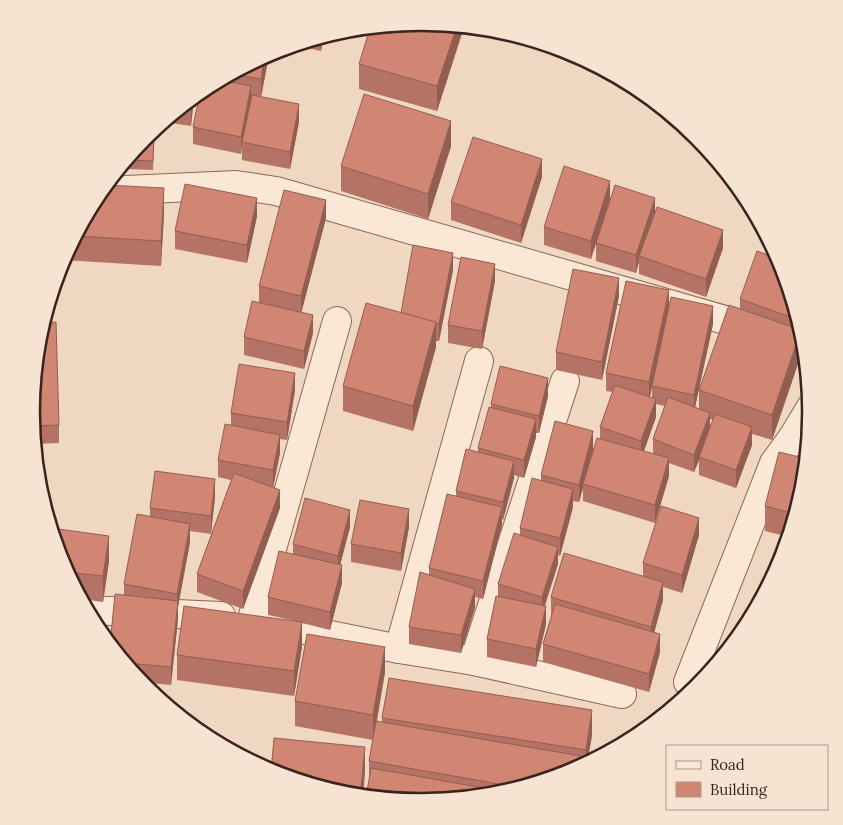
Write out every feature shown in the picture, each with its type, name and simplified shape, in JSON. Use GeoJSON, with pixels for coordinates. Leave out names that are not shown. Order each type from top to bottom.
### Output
{"type":"FeatureCollection","features":[{"type":"Feature","properties":{"kind":"street"},"geometry":{"type":"LineString","coordinates":[[113,190],[236,185],[276,191],[795,339]]}},
{"type":"Feature","properties":{"kind":"street"},"geometry":{"type":"LineString","coordinates":[[252,619],[337,321]]}},
{"type":"Feature","properties":{"kind":"street"},"geometry":{"type":"LineString","coordinates":[[399,649],[479,361]]}},
{"type":"Feature","properties":{"kind":"street"},"geometry":{"type":"LineString","coordinates":[[474,661],[566,380]]}},
{"type":"Feature","properties":{"kind":"street"},"geometry":{"type":"LineString","coordinates":[[688,682],[774,463],[801,441]]}},
{"type":"Feature","properties":{"kind":"street"},"geometry":{"type":"LineString","coordinates":[[96,610],[252,619],[399,649],[474,661],[622,694]]}},
{"type":"Feature","properties":{"kind":"building"},"geometry":{"type":"Polygon","coordinates":[[[422,31],[455,33],[437,86],[359,64],[368,36],[422,31]]]}},
{"type":"Feature","properties":{"kind":"building"},"geometry":{"type":"Polygon","coordinates":[[[263,66],[261,79],[243,76],[263,66]]]}},
{"type":"Feature","properties":{"kind":"building"},"geometry":{"type":"Polygon","coordinates":[[[231,82],[251,86],[241,137],[193,127],[198,104],[231,82]]]}},
{"type":"Feature","properties":{"kind":"building"},"geometry":{"type":"Polygon","coordinates":[[[364,94],[451,121],[428,194],[341,166],[364,94]]]}},
{"type":"Feature","properties":{"kind":"building"},"geometry":{"type":"Polygon","coordinates":[[[252,95],[299,104],[290,152],[242,142],[252,95]]]}},
{"type":"Feature","properties":{"kind":"building"},"geometry":{"type":"Polygon","coordinates":[[[473,137],[542,159],[521,225],[451,202],[473,137]]]}},
{"type":"Feature","properties":{"kind":"building"},"geometry":{"type":"Polygon","coordinates":[[[154,141],[153,161],[136,160],[154,141]]]}},
{"type":"Feature","properties":{"kind":"building"},"geometry":{"type":"Polygon","coordinates":[[[564,166],[610,181],[591,241],[544,227],[564,166]]]}},
{"type":"Feature","properties":{"kind":"building"},"geometry":{"type":"Polygon","coordinates":[[[185,184],[257,198],[247,245],[175,231],[185,184]]]}},
{"type":"Feature","properties":{"kind":"building"},"geometry":{"type":"Polygon","coordinates":[[[115,185],[164,188],[161,241],[84,236],[115,185]]]}},
{"type":"Feature","properties":{"kind":"building"},"geometry":{"type":"Polygon","coordinates":[[[615,185],[655,198],[636,255],[596,243],[615,185]]]}},
{"type":"Feature","properties":{"kind":"building"},"geometry":{"type":"Polygon","coordinates":[[[284,190],[326,200],[301,296],[259,286],[284,190]]]}},
{"type":"Feature","properties":{"kind":"building"},"geometry":{"type":"Polygon","coordinates":[[[657,207],[723,230],[706,279],[639,256],[657,207]]]}},
{"type":"Feature","properties":{"kind":"building"},"geometry":{"type":"Polygon","coordinates":[[[413,245],[453,253],[439,324],[401,313],[413,245]]]}},
{"type":"Feature","properties":{"kind":"building"},"geometry":{"type":"Polygon","coordinates":[[[757,251],[768,255],[783,290],[791,317],[740,299],[757,251]]]}},
{"type":"Feature","properties":{"kind":"building"},"geometry":{"type":"Polygon","coordinates":[[[461,257],[495,264],[482,331],[448,325],[461,257]]]}},
{"type":"Feature","properties":{"kind":"building"},"geometry":{"type":"Polygon","coordinates":[[[573,269],[619,278],[602,362],[556,352],[573,269]]]}},
{"type":"Feature","properties":{"kind":"building"},"geometry":{"type":"Polygon","coordinates":[[[626,281],[669,290],[649,382],[606,373],[626,281]]]}},
{"type":"Feature","properties":{"kind":"building"},"geometry":{"type":"Polygon","coordinates":[[[671,297],[713,306],[694,395],[652,386],[671,297]]]}},
{"type":"Feature","properties":{"kind":"building"},"geometry":{"type":"Polygon","coordinates":[[[252,301],[313,315],[304,351],[244,337],[252,301]]]}},
{"type":"Feature","properties":{"kind":"building"},"geometry":{"type":"Polygon","coordinates":[[[366,303],[436,322],[413,406],[343,386],[366,303]]]}},
{"type":"Feature","properties":{"kind":"building"},"geometry":{"type":"Polygon","coordinates":[[[729,305],[793,327],[796,345],[772,415],[699,390],[729,305]]]}},
{"type":"Feature","properties":{"kind":"building"},"geometry":{"type":"Polygon","coordinates":[[[51,322],[56,322],[59,425],[41,426],[41,388],[51,322]]]}},
{"type":"Feature","properties":{"kind":"building"},"geometry":{"type":"Polygon","coordinates":[[[239,364],[295,373],[287,422],[231,413],[239,364]]]}},
{"type":"Feature","properties":{"kind":"building"},"geometry":{"type":"Polygon","coordinates":[[[500,366],[548,378],[539,416],[491,404],[500,366]]]}},
{"type":"Feature","properties":{"kind":"building"},"geometry":{"type":"Polygon","coordinates":[[[615,385],[656,399],[641,441],[600,427],[615,385]]]}},
{"type":"Feature","properties":{"kind":"building"},"geometry":{"type":"Polygon","coordinates":[[[668,397],[710,413],[694,455],[653,439],[668,397]]]}},
{"type":"Feature","properties":{"kind":"building"},"geometry":{"type":"Polygon","coordinates":[[[489,407],[536,419],[524,460],[478,448],[489,407]]]}},
{"type":"Feature","properties":{"kind":"building"},"geometry":{"type":"Polygon","coordinates":[[[715,414],[752,427],[736,470],[699,457],[715,414]]]}},
{"type":"Feature","properties":{"kind":"building"},"geometry":{"type":"Polygon","coordinates":[[[555,421],[593,431],[579,485],[541,475],[555,421]]]}},
{"type":"Feature","properties":{"kind":"building"},"geometry":{"type":"Polygon","coordinates":[[[225,424],[280,435],[273,470],[218,460],[225,424]]]}},
{"type":"Feature","properties":{"kind":"building"},"geometry":{"type":"Polygon","coordinates":[[[597,438],[669,458],[655,505],[583,484],[597,438]]]}},
{"type":"Feature","properties":{"kind":"building"},"geometry":{"type":"Polygon","coordinates":[[[466,449],[514,461],[503,502],[456,491],[466,449]]]}},
{"type":"Feature","properties":{"kind":"building"},"geometry":{"type":"Polygon","coordinates":[[[779,452],[800,457],[790,512],[765,506],[779,452]]]}},
{"type":"Feature","properties":{"kind":"building"},"geometry":{"type":"Polygon","coordinates":[[[155,471],[215,479],[211,516],[150,508],[155,471]]]}},
{"type":"Feature","properties":{"kind":"building"},"geometry":{"type":"Polygon","coordinates":[[[234,473],[280,490],[243,591],[197,574],[234,473]]]}},
{"type":"Feature","properties":{"kind":"building"},"geometry":{"type":"Polygon","coordinates":[[[532,478],[573,489],[560,538],[520,528],[532,478]]]}},
{"type":"Feature","properties":{"kind":"building"},"geometry":{"type":"Polygon","coordinates":[[[447,494],[502,507],[483,581],[429,568],[447,494]]]}},
{"type":"Feature","properties":{"kind":"building"},"geometry":{"type":"Polygon","coordinates":[[[305,498],[350,510],[338,556],[293,544],[305,498]]]}},
{"type":"Feature","properties":{"kind":"building"},"geometry":{"type":"Polygon","coordinates":[[[360,500],[409,509],[401,553],[351,544],[360,500]]]}},
{"type":"Feature","properties":{"kind":"building"},"geometry":{"type":"Polygon","coordinates":[[[661,506],[699,518],[682,575],[643,563],[661,506]]]}},
{"type":"Feature","properties":{"kind":"building"},"geometry":{"type":"Polygon","coordinates":[[[137,514],[190,524],[177,594],[124,584],[137,514]]]}},
{"type":"Feature","properties":{"kind":"building"},"geometry":{"type":"Polygon","coordinates":[[[58,529],[109,536],[103,576],[76,573],[58,529]]]}},
{"type":"Feature","properties":{"kind":"building"},"geometry":{"type":"Polygon","coordinates":[[[514,533],[558,547],[542,597],[498,584],[514,533]]]}},
{"type":"Feature","properties":{"kind":"building"},"geometry":{"type":"Polygon","coordinates":[[[279,551],[342,565],[330,612],[268,597],[279,551]]]}},
{"type":"Feature","properties":{"kind":"building"},"geometry":{"type":"Polygon","coordinates":[[[564,553],[663,582],[651,627],[551,597],[564,553]]]}},
{"type":"Feature","properties":{"kind":"building"},"geometry":{"type":"Polygon","coordinates":[[[420,572],[475,589],[461,635],[409,627],[420,572]]]}},
{"type":"Feature","properties":{"kind":"building"},"geometry":{"type":"Polygon","coordinates":[[[115,594],[178,601],[171,667],[135,664],[111,633],[115,594]]]}},
{"type":"Feature","properties":{"kind":"building"},"geometry":{"type":"Polygon","coordinates":[[[496,596],[546,606],[536,649],[487,639],[496,596]]]}},
{"type":"Feature","properties":{"kind":"building"},"geometry":{"type":"Polygon","coordinates":[[[555,604],[660,634],[649,674],[543,644],[555,604]]]}},
{"type":"Feature","properties":{"kind":"building"},"geometry":{"type":"Polygon","coordinates":[[[184,606],[302,622],[294,671],[177,655],[184,606]]]}},
{"type":"Feature","properties":{"kind":"building"},"geometry":{"type":"Polygon","coordinates":[[[307,634],[385,647],[373,715],[295,701],[307,634]]]}},
{"type":"Feature","properties":{"kind":"building"},"geometry":{"type":"Polygon","coordinates":[[[389,678],[592,710],[586,750],[382,718],[389,678]]]}},
{"type":"Feature","properties":{"kind":"building"},"geometry":{"type":"Polygon","coordinates":[[[376,721],[581,756],[581,759],[544,774],[502,785],[369,761],[376,721]]]}},
{"type":"Feature","properties":{"kind":"building"},"geometry":{"type":"Polygon","coordinates":[[[274,738],[365,747],[361,788],[323,781],[272,763],[274,738]]]}},
{"type":"Feature","properties":{"kind":"building"},"geometry":{"type":"Polygon","coordinates":[[[371,768],[484,788],[422,794],[367,789],[371,768]]]}}]}
